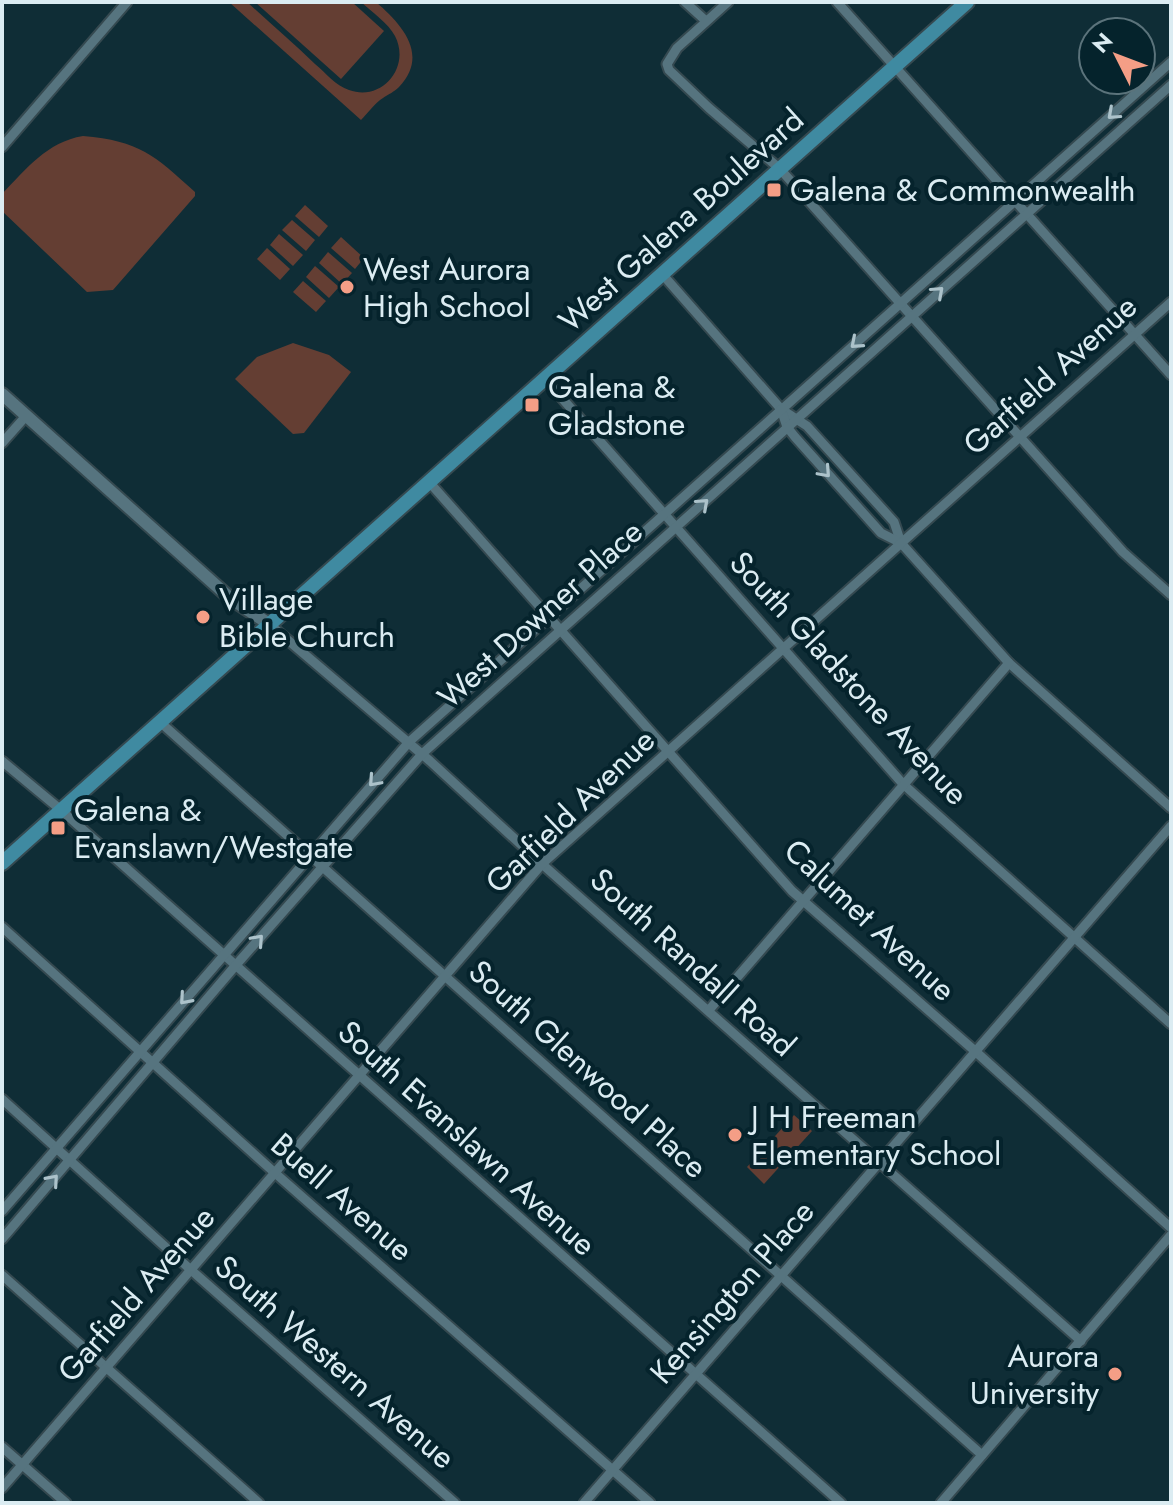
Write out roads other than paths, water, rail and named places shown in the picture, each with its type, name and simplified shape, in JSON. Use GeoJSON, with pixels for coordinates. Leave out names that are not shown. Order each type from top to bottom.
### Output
{"type":"FeatureCollection","features":[{"type":"Feature","properties":{"kind":"main road","name":"West Galena Boulevard"},"geometry":{"type":"LineString","coordinates":[[2,863],[967,2]]}},
{"type":"Feature","properties":{"kind":"main road"},"geometry":{"type":"LineString","coordinates":[[2,394],[230,598],[269,624]]}},
{"type":"Feature","properties":{"kind":"street"},"geometry":{"type":"LineString","coordinates":[[2,147],[127,2]]}},
{"type":"Feature","properties":{"kind":"street"},"geometry":{"type":"LineString","coordinates":[[685,2],[706,21]]}},
{"type":"Feature","properties":{"kind":"street"},"geometry":{"type":"LineString","coordinates":[[728,2],[670,56],[667,64],[669,70],[780,169],[1123,552],[1171,595]]}},
{"type":"Feature","properties":{"kind":"street"},"geometry":{"type":"LineString","coordinates":[[837,2],[1171,375]]}},
{"type":"Feature","properties":{"kind":"street","name":"West Downer Place"},"geometry":{"type":"LineString","coordinates":[[2,1211],[409,742],[1171,62]]}},
{"type":"Feature","properties":{"kind":"street","name":"West Downer Place"},"geometry":{"type":"LineString","coordinates":[[2,1239],[236,965],[422,754],[1171,85]]}},
{"type":"Feature","properties":{"kind":"street"},"geometry":{"type":"LineString","coordinates":[[663,275],[781,409],[807,426],[894,522],[901,543]]}},
{"type":"Feature","properties":{"kind":"street","name":"Garfield Avenue"},"geometry":{"type":"LineString","coordinates":[[2,1488],[542,864],[1171,302]]}},
{"type":"Feature","properties":{"kind":"street","name":"South Gladstone Avenue"},"geometry":{"type":"LineString","coordinates":[[545,379],[903,784],[1171,1024]]}},
{"type":"Feature","properties":{"kind":"street"},"geometry":{"type":"LineString","coordinates":[[781,409],[787,427],[881,533],[901,543],[1009,663],[1171,808]]}},
{"type":"Feature","properties":{"kind":"street"},"geometry":{"type":"LineString","coordinates":[[2,443],[26,416]]}},
{"type":"Feature","properties":{"kind":"street","name":"Calumet Avenue"},"geometry":{"type":"LineString","coordinates":[[430,483],[802,902],[975,1051],[1171,1228]]}},
{"type":"Feature","properties":{"kind":"street","name":"South Randall Road"},"geometry":{"type":"LineString","coordinates":[[269,624],[409,742],[542,864],[1081,1341]]}},
{"type":"Feature","properties":{"kind":"street"},"geometry":{"type":"LineString","coordinates":[[709,1010],[1009,663]]}},
{"type":"Feature","properties":{"kind":"street","name":"South Glenwood Place"},"geometry":{"type":"LineString","coordinates":[[160,722],[982,1455]]}},
{"type":"Feature","properties":{"kind":"street","name":"South Evanslawn Avenue"},"geometry":{"type":"LineString","coordinates":[[2,761],[224,954],[841,1503]]}},
{"type":"Feature","properties":{"kind":"street","name":"Kensington Place"},"geometry":{"type":"LineString","coordinates":[[584,1503],[1171,826]]}},
{"type":"Feature","properties":{"kind":"street","name":"Buell Avenue"},"geometry":{"type":"LineString","coordinates":[[2,927],[275,1173],[650,1503]]}},
{"type":"Feature","properties":{"kind":"street","name":"South Western Avenue"},"geometry":{"type":"LineString","coordinates":[[2,1099],[455,1503]]}},
{"type":"Feature","properties":{"kind":"street"},"geometry":{"type":"LineString","coordinates":[[941,1503],[1171,1235]]}},
{"type":"Feature","properties":{"kind":"street"},"geometry":{"type":"LineString","coordinates":[[2,1275],[259,1503]]}},
{"type":"Feature","properties":{"kind":"street"},"geometry":{"type":"LineString","coordinates":[[2,1447],[66,1503]]}},
{"type":"Feature","properties":{"kind":"place","name":"Galena & Commonwealth"},"geometry":{"type":"Point","coordinates":[774,190]}},
{"type":"Feature","properties":{"kind":"place","name":"West Aurora High School"},"geometry":{"type":"Point","coordinates":[347,287]}},
{"type":"Feature","properties":{"kind":"place","name":"Galena & Gladstone"},"geometry":{"type":"Point","coordinates":[532,405]}},
{"type":"Feature","properties":{"kind":"place","name":"Village Bible Church"},"geometry":{"type":"Point","coordinates":[203,617]}},
{"type":"Feature","properties":{"kind":"place","name":"Galena & Evanslawn/Westgate"},"geometry":{"type":"Point","coordinates":[58,828]}},
{"type":"Feature","properties":{"kind":"place","name":"J H Freeman Elementary School"},"geometry":{"type":"Point","coordinates":[735,1135]}},
{"type":"Feature","properties":{"kind":"place","name":"Aurora University"},"geometry":{"type":"Point","coordinates":[1115,1374]}}]}
